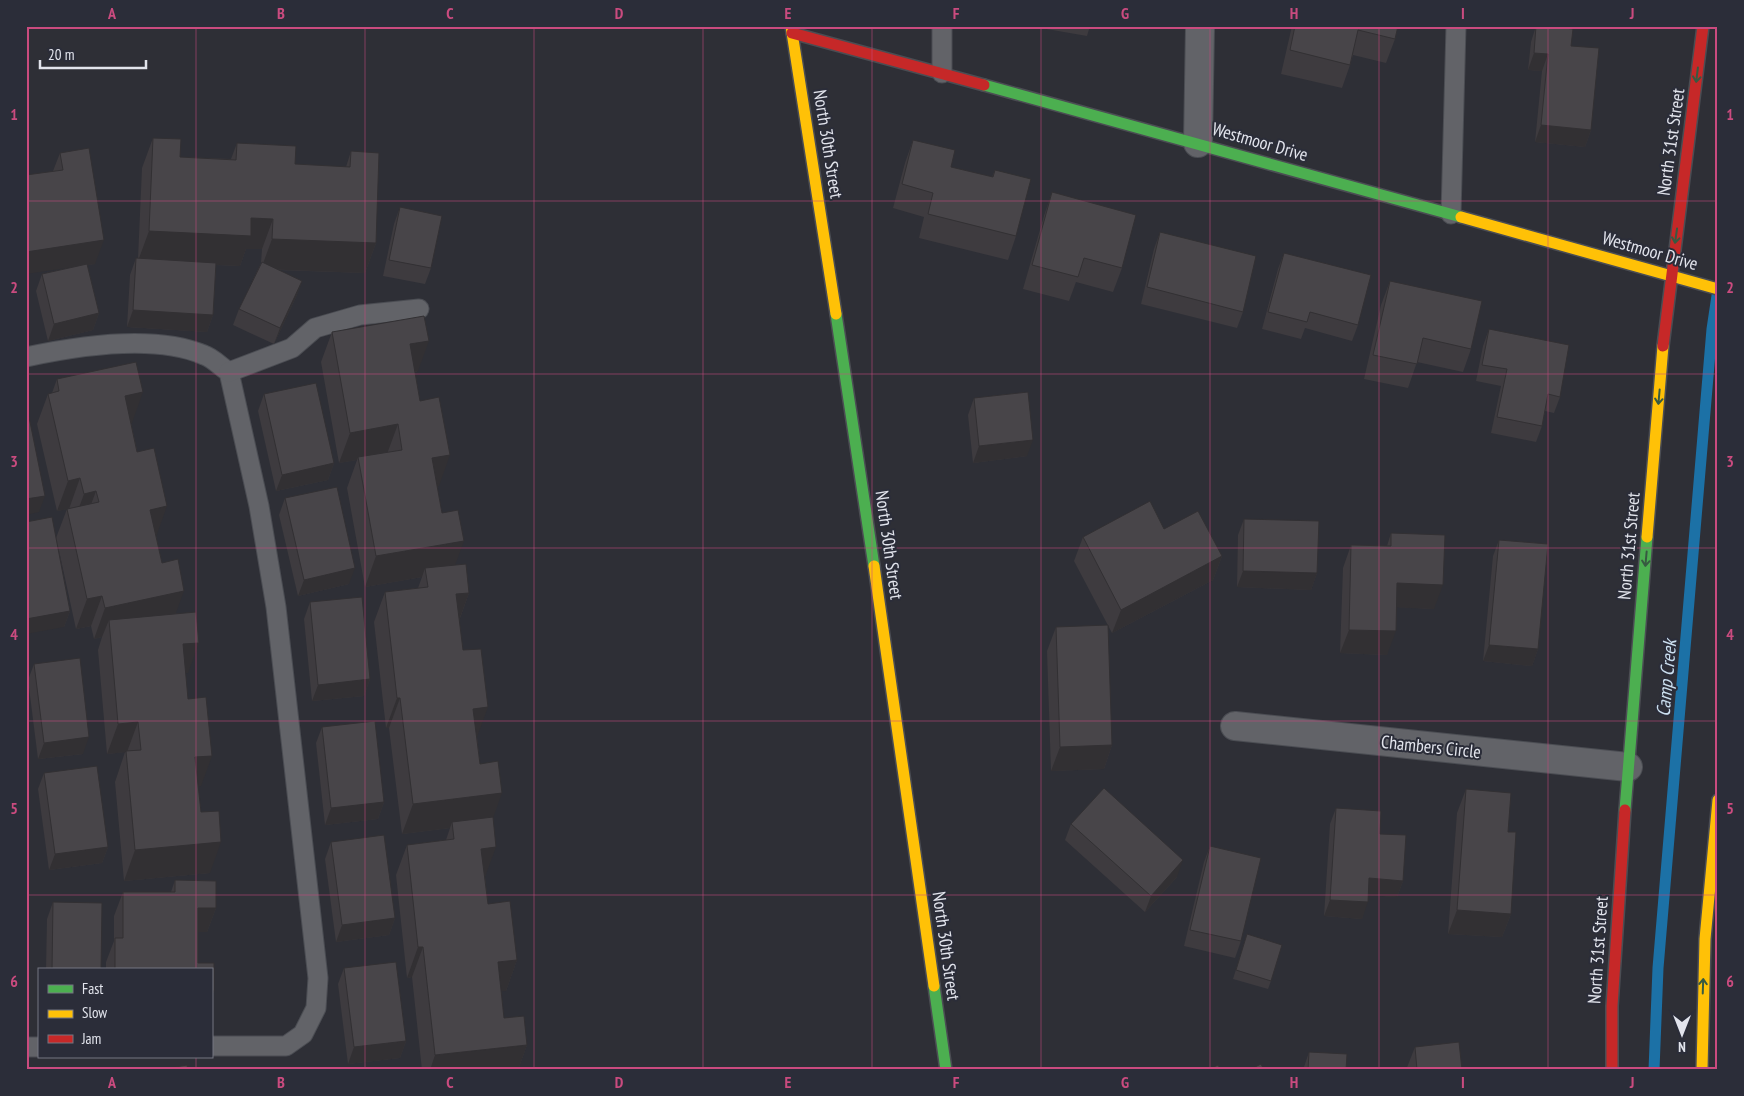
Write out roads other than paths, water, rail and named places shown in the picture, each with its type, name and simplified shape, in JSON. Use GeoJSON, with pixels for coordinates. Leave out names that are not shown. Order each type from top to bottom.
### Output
{"type":"FeatureCollection","features":[{"type":"Feature","properties":{"kind":"main road","name":"North 31st Street"},"geometry":{"type":"LineString","coordinates":[[1612,1070],[1612,1006],[1628,767],[1670,274],[1703,26]]}},
{"type":"Feature","properties":{"kind":"main road","name":"Westmoor Drive"},"geometry":{"type":"LineString","coordinates":[[791,30],[1670,274],[1718,289]]}},
{"type":"Feature","properties":{"kind":"main road","name":"North 30th Street"},"geometry":{"type":"LineString","coordinates":[[791,30],[864,496],[946,1070]]}},
{"type":"Feature","properties":{"kind":"main road"},"geometry":{"type":"LineString","coordinates":[[1702,1070],[1705,939],[1717,808]]}},
{"type":"Feature","properties":{"kind":"street"},"geometry":{"type":"LineString","coordinates":[[1198,143],[1200,26]]}},
{"type":"Feature","properties":{"kind":"street","name":"Chambers Circle"},"geometry":{"type":"LineString","coordinates":[[1235,726],[1628,767]]}},
{"type":"Feature","properties":{"kind":"lane"},"geometry":{"type":"LineString","coordinates":[[942,26],[942,73]]}},
{"type":"Feature","properties":{"kind":"lane"},"geometry":{"type":"LineString","coordinates":[[1451,214],[1456,26]]}},
{"type":"Feature","properties":{"kind":"lane"},"geometry":{"type":"LineString","coordinates":[[229,372],[292,348],[315,328],[360,314],[419,309]]}},
{"type":"Feature","properties":{"kind":"lane"},"geometry":{"type":"LineString","coordinates":[[26,358],[121,343],[172,347],[205,355],[229,372],[259,506],[276,607],[318,978],[316,1008],[303,1034],[286,1046],[212,1046]]}},
{"type":"Feature","properties":{"kind":"waterway","name":"Camp Creek"},"geometry":{"type":"LineString","coordinates":[[1654,1070],[1658,968],[1712,329],[1718,289]]}}]}
